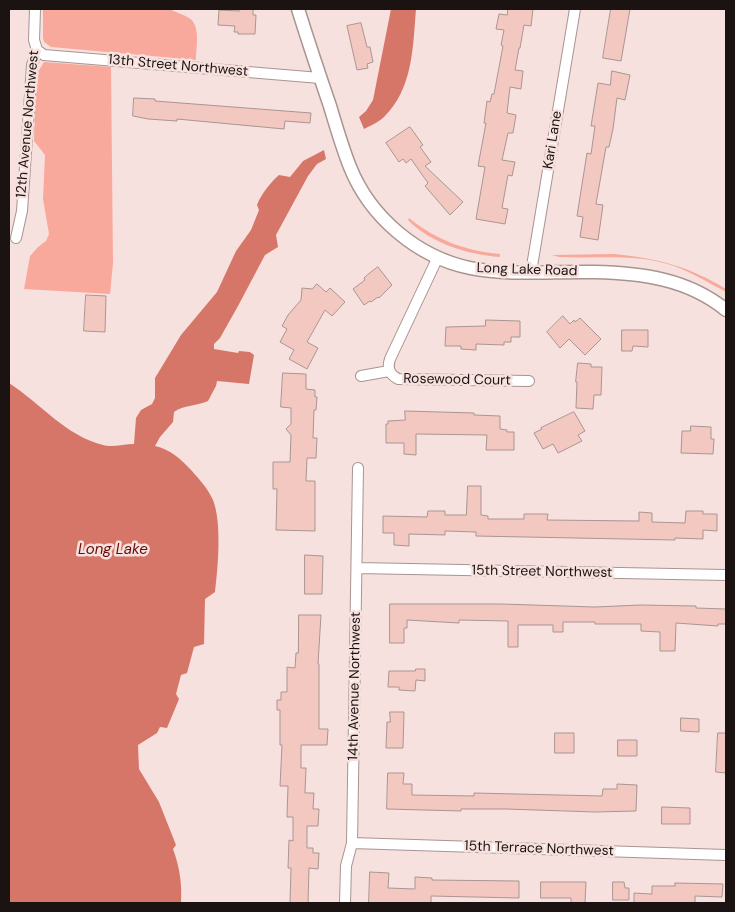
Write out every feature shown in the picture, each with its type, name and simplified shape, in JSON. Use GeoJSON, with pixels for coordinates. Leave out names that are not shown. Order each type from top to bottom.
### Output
{"type":"FeatureCollection","features":[{"type":"Feature","properties":{"kind":"street","name":"12th Avenue Northwest"},"geometry":{"type":"LineString","coordinates":[[16,238],[22,211],[32,64],[37,50],[34,40],[35,9]]}},
{"type":"Feature","properties":{"kind":"street","name":"Long Lake Road"},"geometry":{"type":"LineString","coordinates":[[298,9],[350,168],[371,204],[386,222],[403,237],[437,258],[469,268],[492,271],[612,272],[662,278],[703,294],[726,310]]}},
{"type":"Feature","properties":{"kind":"street","name":"Kari Lane"},"geometry":{"type":"LineString","coordinates":[[531,272],[575,9]]}},
{"type":"Feature","properties":{"kind":"street","name":"13th Street Northwest"},"geometry":{"type":"LineString","coordinates":[[37,50],[44,55],[320,78]]}},
{"type":"Feature","properties":{"kind":"street","name":"Rosewood Court"},"geometry":{"type":"LineString","coordinates":[[437,258],[390,359],[389,371],[398,379],[529,381]]}},
{"type":"Feature","properties":{"kind":"street","name":"Rosewood Court"},"geometry":{"type":"LineString","coordinates":[[361,376],[389,371]]}},
{"type":"Feature","properties":{"kind":"street","name":"14th Avenue Northwest"},"geometry":{"type":"LineString","coordinates":[[345,903],[346,866],[352,843],[358,468]]}},
{"type":"Feature","properties":{"kind":"street","name":"15th Street Northwest"},"geometry":{"type":"LineString","coordinates":[[357,568],[726,575]]}},
{"type":"Feature","properties":{"kind":"street","name":"15th Terrace Northwest"},"geometry":{"type":"LineString","coordinates":[[352,843],[726,855]]}},
{"type":"Feature","properties":{"kind":"shaded area"},"geometry":{"type":"Polygon","coordinates":[[[43,9],[170,9],[193,21],[197,37],[196,60],[51,47],[44,42],[43,38],[43,9]]]}},
{"type":"Feature","properties":{"kind":"shaded area"},"geometry":{"type":"Polygon","coordinates":[[[44,62],[111,67],[113,263],[110,294],[24,289],[30,256],[46,241],[49,234],[43,199],[45,155],[34,141],[36,75],[44,62]]]}},
{"type":"Feature","properties":{"kind":"shaded area"},"geometry":{"type":"Polygon","coordinates":[[[409,218],[419,226],[452,243],[475,250],[500,254],[500,257],[476,254],[439,241],[417,228],[408,220],[409,218]]]}},
{"type":"Feature","properties":{"kind":"shaded area"},"geometry":{"type":"Polygon","coordinates":[[[613,254],[644,258],[672,264],[712,281],[726,289],[726,292],[674,266],[646,259],[559,257],[552,255],[613,254]]]}},
{"type":"Feature","properties":{"kind":"water"},"geometry":{"type":"Polygon","coordinates":[[[391,9],[416,9],[410,66],[401,94],[394,106],[382,119],[364,129],[359,117],[366,111],[373,100],[391,9]]]}},
{"type":"Feature","properties":{"kind":"water","name":"Long Lake"},"geometry":{"type":"Polygon","coordinates":[[[324,150],[326,159],[317,164],[308,176],[276,235],[278,247],[265,255],[220,338],[214,344],[214,349],[238,353],[239,351],[250,352],[254,355],[249,384],[217,381],[208,401],[174,412],[173,422],[155,446],[171,452],[180,459],[204,485],[213,500],[218,521],[218,558],[215,592],[205,599],[204,644],[194,647],[187,673],[181,675],[176,694],[179,699],[167,728],[160,727],[157,733],[138,745],[139,769],[159,802],[176,845],[173,849],[180,876],[181,903],[9,903],[9,383],[65,427],[90,441],[110,446],[134,444],[136,418],[141,410],[152,404],[155,398],[155,378],[181,335],[217,292],[236,251],[251,230],[259,210],[257,205],[264,193],[279,175],[290,177],[303,161],[324,150]]]}},
{"type":"Feature","properties":{"kind":"building"},"geometry":{"type":"Polygon","coordinates":[[[239,9],[253,9],[253,15],[256,15],[255,34],[238,34],[238,32],[234,32],[235,26],[218,25],[219,10],[239,11],[239,9]]]}},
{"type":"Feature","properties":{"kind":"building"},"geometry":{"type":"Polygon","coordinates":[[[508,9],[533,9],[531,26],[524,25],[515,70],[523,71],[521,89],[510,87],[507,113],[516,115],[513,133],[508,133],[502,160],[515,162],[512,176],[508,175],[502,208],[508,209],[505,224],[476,219],[485,167],[478,166],[486,123],[484,123],[487,101],[490,102],[492,94],[494,94],[503,46],[501,45],[504,30],[496,29],[499,14],[507,15],[508,9]]]}},
{"type":"Feature","properties":{"kind":"building"},"geometry":{"type":"Polygon","coordinates":[[[611,9],[630,9],[621,61],[603,58],[611,9]]]}},
{"type":"Feature","properties":{"kind":"building"},"geometry":{"type":"Polygon","coordinates":[[[361,23],[367,47],[370,47],[373,62],[367,64],[368,68],[357,70],[347,26],[361,23]]]}},
{"type":"Feature","properties":{"kind":"building"},"geometry":{"type":"Polygon","coordinates":[[[612,71],[630,75],[625,100],[617,98],[609,147],[606,147],[596,204],[603,205],[598,240],[580,237],[583,217],[577,216],[587,153],[591,154],[595,126],[591,126],[598,83],[610,85],[612,71]]]}},
{"type":"Feature","properties":{"kind":"building"},"geometry":{"type":"Polygon","coordinates":[[[134,98],[311,113],[310,123],[285,121],[284,129],[177,119],[177,121],[148,119],[133,116],[134,98]]]}},
{"type":"Feature","properties":{"kind":"building"},"geometry":{"type":"Polygon","coordinates":[[[410,127],[423,145],[420,147],[431,162],[425,166],[463,202],[450,215],[425,186],[428,183],[411,159],[406,163],[403,159],[399,162],[386,143],[410,127]]]}},
{"type":"Feature","properties":{"kind":"building"},"geometry":{"type":"Polygon","coordinates":[[[378,267],[392,285],[379,298],[364,305],[353,289],[378,267]]]}},
{"type":"Feature","properties":{"kind":"building"},"geometry":{"type":"Polygon","coordinates":[[[317,284],[326,292],[330,288],[345,302],[332,316],[325,310],[307,342],[318,348],[307,369],[289,359],[294,350],[280,342],[287,329],[282,326],[288,315],[301,300],[302,288],[312,289],[317,284]]]}},
{"type":"Feature","properties":{"kind":"building"},"geometry":{"type":"Polygon","coordinates":[[[86,295],[106,296],[105,332],[84,331],[86,295]]]}},
{"type":"Feature","properties":{"kind":"building"},"geometry":{"type":"Polygon","coordinates":[[[563,316],[570,324],[580,318],[601,339],[585,355],[569,339],[560,348],[547,332],[563,316]]]}},
{"type":"Feature","properties":{"kind":"building"},"geometry":{"type":"Polygon","coordinates":[[[486,320],[520,321],[520,337],[511,337],[511,342],[504,342],[504,345],[476,344],[476,350],[461,349],[461,346],[445,346],[446,327],[485,326],[486,320]]]}},
{"type":"Feature","properties":{"kind":"building"},"geometry":{"type":"Polygon","coordinates":[[[622,330],[648,330],[648,347],[633,346],[632,351],[622,351],[622,330]]]}},
{"type":"Feature","properties":{"kind":"building"},"geometry":{"type":"Polygon","coordinates":[[[578,363],[591,364],[591,367],[602,367],[601,395],[594,395],[593,409],[576,408],[578,363]]]}},
{"type":"Feature","properties":{"kind":"building"},"geometry":{"type":"Polygon","coordinates":[[[283,373],[306,374],[306,389],[315,390],[315,397],[317,397],[316,410],[314,410],[313,438],[317,438],[316,458],[307,458],[306,481],[315,481],[315,531],[276,530],[277,489],[273,489],[273,462],[290,462],[291,435],[286,429],[291,424],[291,408],[281,407],[283,373]]]}},
{"type":"Feature","properties":{"kind":"building"},"geometry":{"type":"Polygon","coordinates":[[[405,411],[474,413],[474,415],[500,416],[500,429],[514,432],[514,450],[486,450],[487,435],[416,434],[416,455],[404,454],[404,443],[386,443],[386,424],[388,424],[388,421],[405,420],[405,411]]]}},
{"type":"Feature","properties":{"kind":"building"},"geometry":{"type":"Polygon","coordinates":[[[574,412],[585,431],[578,435],[582,441],[558,453],[553,444],[543,449],[534,433],[574,412]]]}},
{"type":"Feature","properties":{"kind":"building"},"geometry":{"type":"Polygon","coordinates":[[[691,426],[711,427],[711,439],[714,439],[713,454],[681,453],[682,431],[690,431],[691,426]]]}},
{"type":"Feature","properties":{"kind":"building"},"geometry":{"type":"Polygon","coordinates":[[[468,486],[481,486],[481,515],[488,516],[488,519],[524,519],[524,514],[548,514],[547,520],[639,521],[639,512],[652,513],[652,522],[685,523],[686,511],[703,511],[703,514],[717,514],[717,531],[703,530],[703,539],[675,538],[675,540],[476,536],[476,532],[445,531],[445,535],[409,534],[409,546],[394,545],[394,533],[383,533],[383,516],[427,517],[428,511],[445,511],[445,515],[466,515],[468,486]]]}},
{"type":"Feature","properties":{"kind":"building"},"geometry":{"type":"Polygon","coordinates":[[[305,555],[323,556],[322,594],[305,594],[305,555]]]}},
{"type":"Feature","properties":{"kind":"building"},"geometry":{"type":"Polygon","coordinates":[[[390,604],[501,604],[595,607],[640,605],[696,606],[696,608],[726,609],[726,624],[718,624],[718,626],[676,623],[675,651],[660,651],[660,632],[641,631],[641,624],[595,624],[595,622],[563,622],[563,632],[553,632],[553,625],[518,625],[518,647],[508,647],[508,621],[459,620],[459,623],[407,620],[407,628],[404,628],[404,643],[390,643],[390,604]]]}},
{"type":"Feature","properties":{"kind":"building"},"geometry":{"type":"Polygon","coordinates":[[[299,615],[321,615],[318,664],[319,729],[328,729],[327,745],[301,745],[301,768],[306,768],[305,793],[314,793],[313,809],[319,809],[318,826],[307,826],[307,848],[313,848],[313,853],[319,853],[318,869],[309,868],[308,903],[290,903],[291,868],[288,868],[289,840],[293,841],[293,817],[287,817],[288,786],[280,786],[282,745],[280,745],[280,710],[277,710],[277,700],[281,700],[281,692],[287,692],[287,667],[295,668],[296,653],[298,653],[299,615]]]}},
{"type":"Feature","properties":{"kind":"building"},"geometry":{"type":"Polygon","coordinates":[[[416,669],[425,669],[425,681],[416,680],[415,691],[399,690],[399,687],[388,687],[389,671],[415,671],[416,669]]]}},
{"type":"Feature","properties":{"kind":"building"},"geometry":{"type":"Polygon","coordinates":[[[390,712],[404,712],[403,748],[386,748],[387,722],[390,722],[390,712]]]}},
{"type":"Feature","properties":{"kind":"building"},"geometry":{"type":"Polygon","coordinates":[[[681,718],[699,719],[699,732],[681,731],[681,718]]]}},
{"type":"Feature","properties":{"kind":"building"},"geometry":{"type":"Polygon","coordinates":[[[555,733],[574,733],[574,753],[555,753],[555,733]]]}},
{"type":"Feature","properties":{"kind":"building"},"geometry":{"type":"Polygon","coordinates":[[[718,733],[726,733],[726,773],[716,772],[718,733]]]}},
{"type":"Feature","properties":{"kind":"building"},"geometry":{"type":"Polygon","coordinates":[[[618,740],[637,740],[637,756],[618,756],[618,740]]]}},
{"type":"Feature","properties":{"kind":"building"},"geometry":{"type":"Polygon","coordinates":[[[388,773],[404,773],[403,784],[412,784],[412,795],[474,796],[474,793],[602,796],[603,789],[617,789],[617,784],[637,785],[636,811],[387,809],[388,773]]]}},
{"type":"Feature","properties":{"kind":"building"},"geometry":{"type":"Polygon","coordinates":[[[662,807],[690,808],[690,824],[662,824],[662,807]]]}},
{"type":"Feature","properties":{"kind":"building"},"geometry":{"type":"Polygon","coordinates":[[[370,872],[389,873],[388,888],[415,889],[415,877],[432,878],[432,880],[519,881],[519,898],[431,896],[431,903],[369,903],[370,872]]]}},
{"type":"Feature","properties":{"kind":"building"},"geometry":{"type":"Polygon","coordinates":[[[541,882],[586,882],[585,903],[571,903],[571,898],[541,898],[541,882]]]}},
{"type":"Feature","properties":{"kind":"building"},"geometry":{"type":"Polygon","coordinates":[[[613,882],[624,882],[625,888],[629,888],[629,900],[613,900],[613,882]]]}},
{"type":"Feature","properties":{"kind":"building"},"geometry":{"type":"Polygon","coordinates":[[[675,883],[723,884],[722,897],[695,896],[695,903],[634,903],[634,893],[652,894],[652,886],[675,886],[675,883]]]}}]}
